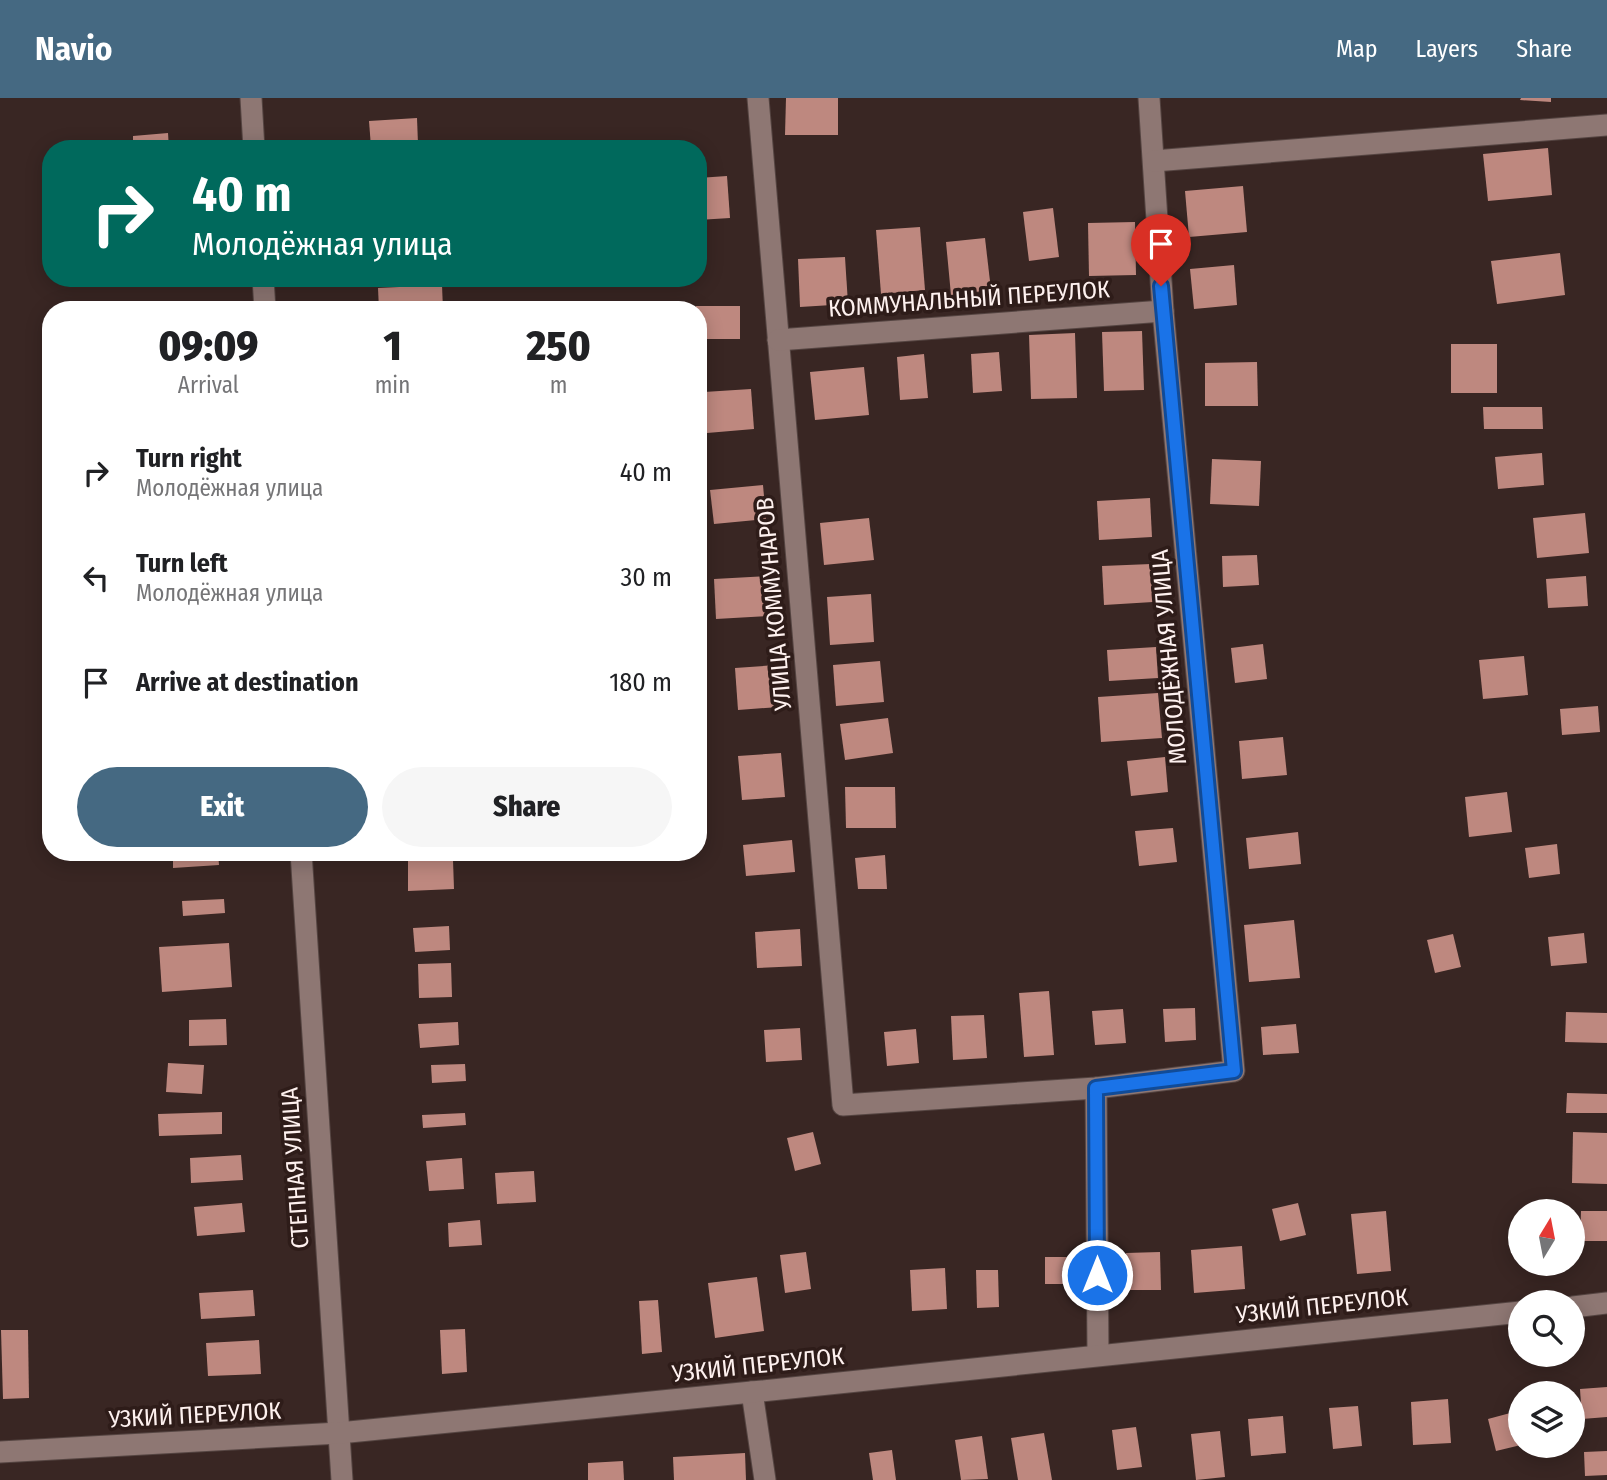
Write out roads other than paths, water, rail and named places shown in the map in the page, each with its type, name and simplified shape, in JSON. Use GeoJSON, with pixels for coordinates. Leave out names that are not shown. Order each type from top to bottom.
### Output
{"type":"FeatureCollection","features":[{"type":"Feature","properties":{"kind":"street"},"geometry":{"type":"LineString","coordinates":[[251,98],[253,140]]}},
{"type":"Feature","properties":{"kind":"street","name":"УЛИЦА КОММУНАРОВ"},"geometry":{"type":"LineString","coordinates":[[758,98],[843,1105]]}},
{"type":"Feature","properties":{"kind":"street","name":"МОЛОДЁЖНАЯ УЛИЦА"},"geometry":{"type":"LineString","coordinates":[[843,1105],[1096,1088],[1234,1071],[1163,311],[1149,98]]}},
{"type":"Feature","properties":{"kind":"street"},"geometry":{"type":"LineString","coordinates":[[1154,161],[1607,125]]}},
{"type":"Feature","properties":{"kind":"street","name":"КОММУНАЛЬНЫЙ ПЕРЕУЛОК"},"geometry":{"type":"LineString","coordinates":[[778,340],[1163,311]]}},
{"type":"Feature","properties":{"kind":"street","name":"СТЕПНАЯ УЛИЦА"},"geometry":{"type":"LineString","coordinates":[[302,861],[342,1480]]}},
{"type":"Feature","properties":{"kind":"street"},"geometry":{"type":"LineString","coordinates":[[1096,1088],[1098,1355]]}},
{"type":"Feature","properties":{"kind":"street"},"geometry":{"type":"LineString","coordinates":[[1585,1306],[1607,1303]]}},
{"type":"Feature","properties":{"kind":"street","name":"УЗКИЙ ПЕРЕУЛОК"},"geometry":{"type":"LineString","coordinates":[[0,1452],[339,1433],[1508,1313]]}},
{"type":"Feature","properties":{"kind":"street"},"geometry":{"type":"LineString","coordinates":[[752,1392],[765,1480]]}}]}
